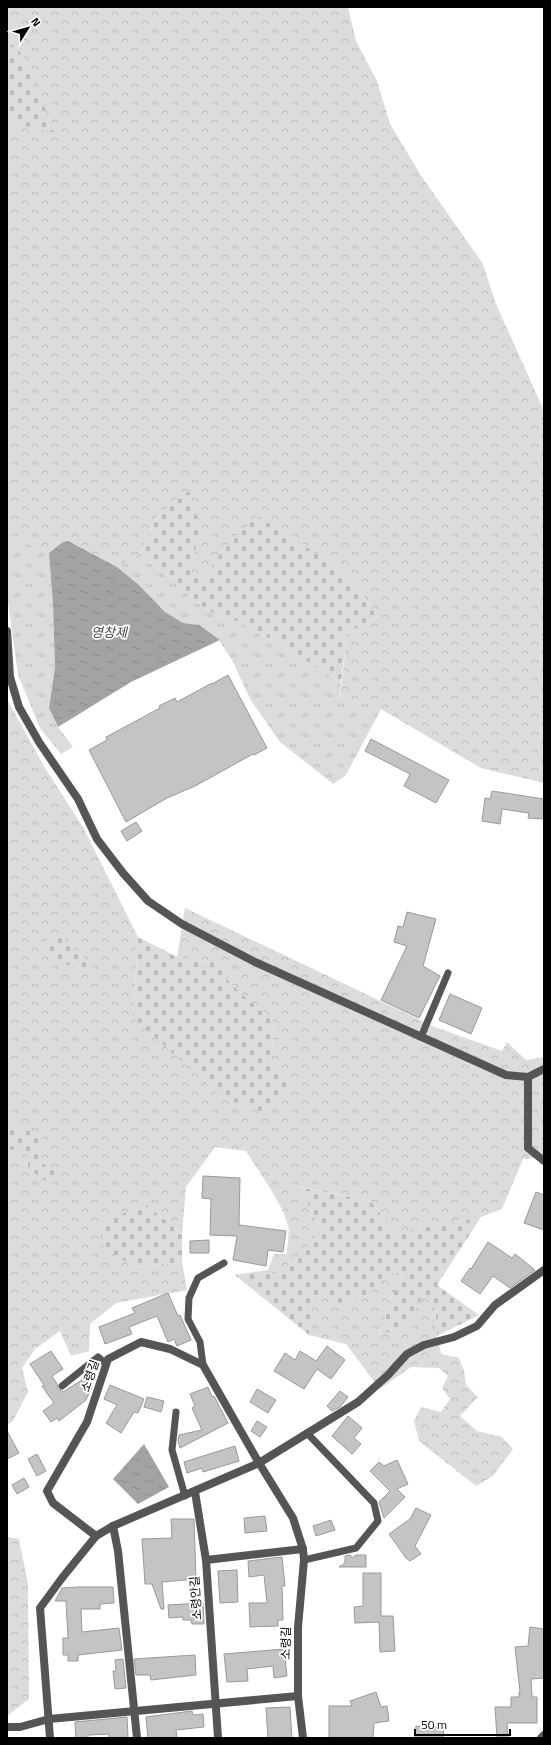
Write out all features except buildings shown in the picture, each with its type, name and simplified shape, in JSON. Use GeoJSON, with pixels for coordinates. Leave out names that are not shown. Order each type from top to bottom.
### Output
{"type":"FeatureCollection","features":[{"type":"Feature","properties":{"kind":"street"},"geometry":{"type":"LineString","coordinates":[[7,631],[10,677],[20,707],[40,742],[78,799],[97,839],[123,874],[148,901],[182,924],[255,962],[506,1075],[528,1077],[544,1069]]}},
{"type":"Feature","properties":{"kind":"street"},"geometry":{"type":"LineString","coordinates":[[528,1077],[528,1148],[544,1161]]}},
{"type":"Feature","properties":{"kind":"street"},"geometry":{"type":"LineString","coordinates":[[50,1738],[40,1608],[96,1536],[113,1526],[259,1464],[358,1402],[388,1375],[407,1354],[424,1345],[454,1337],[477,1326],[495,1305],[544,1270]]}},
{"type":"Feature","properties":{"kind":"street","name":"소령길"},"geometry":{"type":"LineString","coordinates":[[96,1536],[53,1503],[47,1491],[87,1422],[108,1359],[141,1342],[170,1349],[203,1365],[259,1464],[294,1518],[303,1549],[304,1560],[298,1627],[298,1696],[303,1738]]}},
{"type":"Feature","properties":{"kind":"street","name":"소령안길"},"geometry":{"type":"LineString","coordinates":[[195,1492],[206,1560],[218,1738]]}},
{"type":"Feature","properties":{"kind":"street"},"geometry":{"type":"LineString","coordinates":[[113,1526],[118,1551],[137,1738]]}},
{"type":"Feature","properties":{"kind":"street"},"geometry":{"type":"LineString","coordinates":[[206,1560],[303,1549]]}},
{"type":"Feature","properties":{"kind":"street"},"geometry":{"type":"LineString","coordinates":[[7,1727],[20,1727],[49,1719],[298,1696]]}},
{"type":"Feature","properties":{"kind":"street"},"geometry":{"type":"LineString","coordinates":[[541,1738],[544,1735]]}},
{"type":"Feature","properties":{"kind":"lane"},"geometry":{"type":"LineString","coordinates":[[421,1037],[448,973]]}},
{"type":"Feature","properties":{"kind":"lane"},"geometry":{"type":"LineString","coordinates":[[203,1365],[200,1342],[188,1319],[189,1298],[198,1278],[224,1263]]}},
{"type":"Feature","properties":{"kind":"lane"},"geometry":{"type":"LineString","coordinates":[[62,1386],[98,1358],[106,1364]]}},
{"type":"Feature","properties":{"kind":"lane"},"geometry":{"type":"LineString","coordinates":[[176,1412],[172,1450],[186,1496]]}},
{"type":"Feature","properties":{"kind":"lane"},"geometry":{"type":"LineString","coordinates":[[304,1560],[356,1548],[378,1521],[374,1503],[307,1433]]}},
{"type":"Feature","properties":{"kind":"green space"},"geometry":{"type":"Polygon","coordinates":[[[7,7],[348,7],[356,41],[377,81],[390,124],[422,177],[483,264],[496,304],[544,411],[544,783],[481,768],[374,705],[340,699],[347,633],[378,617],[344,571],[314,553],[225,547],[203,581],[188,570],[201,531],[158,516],[139,554],[117,567],[68,541],[49,553],[23,541],[7,541],[7,112],[13,123],[55,132],[18,48],[7,43],[7,7]]]}},
{"type":"Feature","properties":{"kind":"green space"},"geometry":{"type":"Polygon","coordinates":[[[7,43],[18,48],[56,133],[13,123],[7,112],[7,43]]]}},
{"type":"Feature","properties":{"kind":"green space"},"geometry":{"type":"Polygon","coordinates":[[[189,491],[201,531],[189,570],[203,580],[225,547],[257,516],[344,571],[378,617],[347,633],[341,683],[282,645],[239,622],[208,611],[177,583],[139,554],[158,516],[189,491]]]}},
{"type":"Feature","properties":{"kind":"green space"},"geometry":{"type":"Polygon","coordinates":[[[7,541],[23,541],[49,553],[53,605],[55,667],[49,708],[58,727],[73,747],[61,754],[40,728],[18,675],[7,595],[7,541]]]}},
{"type":"Feature","properties":{"kind":"green space"},"geometry":{"type":"Polygon","coordinates":[[[139,554],[177,583],[208,611],[239,622],[282,645],[341,683],[340,699],[374,705],[381,709],[346,775],[333,784],[280,742],[250,699],[232,660],[219,640],[199,625],[183,623],[165,612],[139,585],[117,567],[139,554]]]}},
{"type":"Feature","properties":{"kind":"green space"},"geometry":{"type":"Polygon","coordinates":[[[7,699],[45,768],[83,827],[138,937],[133,1017],[291,1085],[271,1062],[274,1023],[228,981],[224,964],[177,957],[185,908],[435,1027],[502,1051],[507,1042],[526,1060],[544,1057],[544,1158],[523,1159],[502,1209],[481,1217],[396,1233],[370,1201],[299,1187],[321,1227],[304,1252],[291,1266],[272,1275],[268,1270],[274,1254],[287,1254],[289,1227],[285,1216],[275,1197],[246,1151],[215,1147],[186,1187],[182,1234],[144,1203],[135,1267],[182,1262],[187,1290],[116,1303],[90,1324],[89,1351],[71,1356],[60,1331],[35,1349],[22,1368],[28,1392],[13,1421],[7,1425],[7,699]]]}},
{"type":"Feature","properties":{"kind":"green space"},"geometry":{"type":"Polygon","coordinates":[[[138,937],[177,957],[224,964],[228,981],[274,1023],[271,1062],[291,1085],[266,1114],[221,1097],[133,1017],[138,937]]]}},
{"type":"Feature","properties":{"kind":"green space"},"geometry":{"type":"Polygon","coordinates":[[[64,938],[77,952],[94,966],[87,973],[47,956],[47,939],[64,938]]]}},
{"type":"Feature","properties":{"kind":"green space"},"geometry":{"type":"Polygon","coordinates":[[[7,1125],[43,1135],[40,1162],[61,1174],[45,1181],[28,1168],[28,1157],[20,1147],[7,1151],[7,1125]]]}},
{"type":"Feature","properties":{"kind":"green space"},"geometry":{"type":"Polygon","coordinates":[[[298,1187],[370,1201],[396,1233],[481,1217],[437,1285],[479,1315],[437,1336],[435,1304],[423,1297],[410,1317],[401,1327],[378,1336],[385,1323],[386,1308],[403,1274],[390,1272],[379,1282],[369,1295],[341,1303],[313,1295],[309,1335],[235,1275],[268,1270],[272,1274],[291,1266],[304,1252],[321,1226],[298,1187]]]}},
{"type":"Feature","properties":{"kind":"green space"},"geometry":{"type":"Polygon","coordinates":[[[144,1203],[182,1234],[182,1262],[135,1267],[103,1248],[99,1226],[144,1203]]]}},
{"type":"Feature","properties":{"kind":"green space"},"geometry":{"type":"Polygon","coordinates":[[[390,1272],[403,1274],[386,1308],[385,1323],[378,1335],[395,1329],[405,1322],[410,1317],[423,1296],[435,1304],[437,1336],[441,1354],[459,1358],[464,1370],[466,1385],[478,1397],[460,1416],[477,1431],[502,1437],[513,1449],[493,1476],[476,1486],[419,1441],[414,1421],[421,1407],[441,1412],[450,1399],[442,1388],[448,1376],[439,1368],[411,1367],[380,1389],[346,1344],[309,1335],[313,1295],[341,1303],[369,1295],[379,1282],[390,1272]]]}},
{"type":"Feature","properties":{"kind":"green space"},"geometry":{"type":"Polygon","coordinates":[[[7,1537],[19,1539],[28,1584],[29,1699],[7,1716],[7,1537]]]}},
{"type":"Feature","properties":{"kind":"water","name":"영창제"},"geometry":{"type":"Polygon","coordinates":[[[68,541],[117,567],[139,585],[165,612],[183,623],[199,625],[220,640],[131,682],[58,727],[49,708],[55,667],[53,605],[49,553],[63,542],[68,541]]]}},
{"type":"Feature","properties":{"kind":"water"},"geometry":{"type":"Polygon","coordinates":[[[144,1444],[169,1487],[138,1504],[113,1479],[144,1444]]]}}]}
